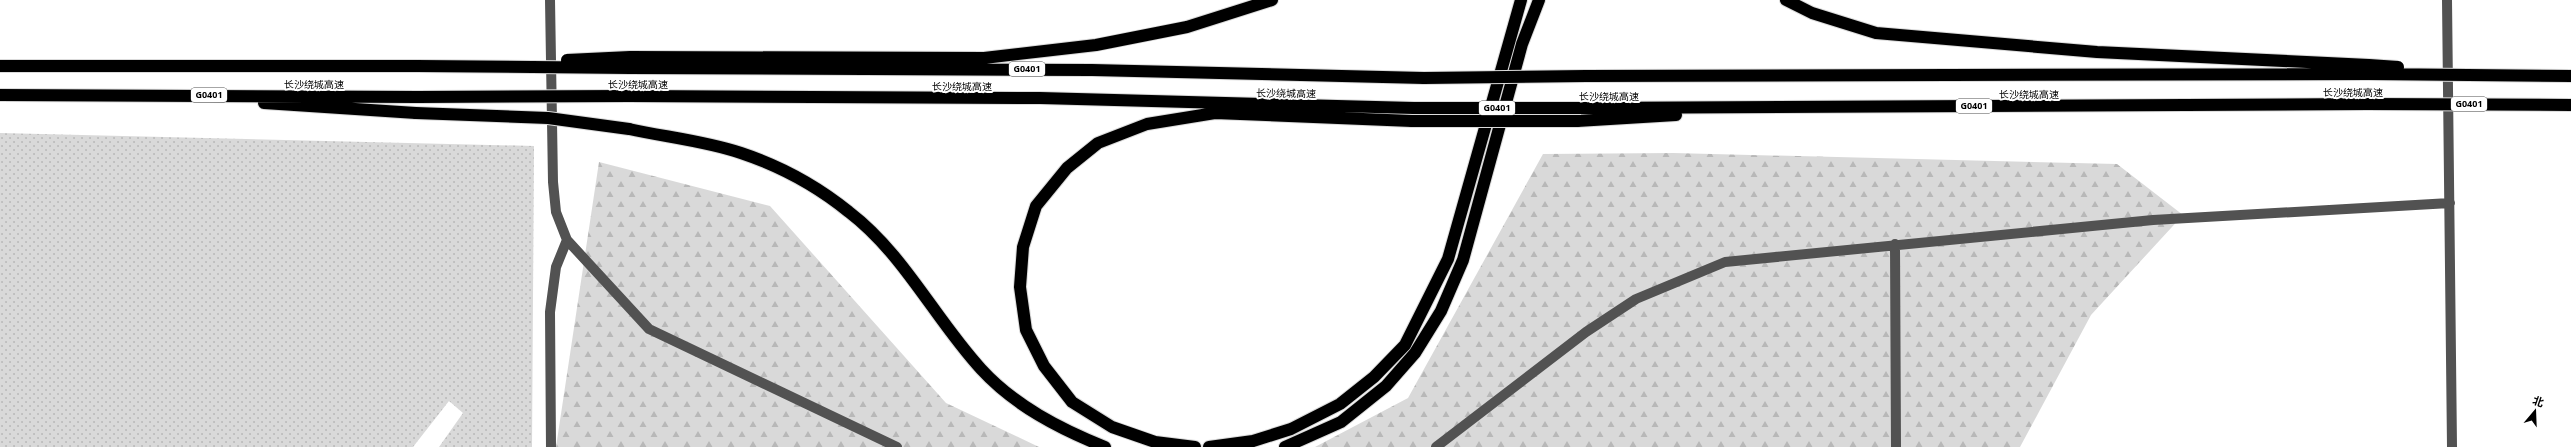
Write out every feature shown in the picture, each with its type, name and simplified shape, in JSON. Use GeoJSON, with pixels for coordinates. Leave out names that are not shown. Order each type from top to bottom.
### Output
{"type":"FeatureCollection","features":[{"type":"Feature","properties":{"kind":"highway"},"geometry":{"type":"LineString","coordinates":[[630,63],[984,58],[1096,45],[1187,27],[1272,0]]}},
{"type":"Feature","properties":{"kind":"highway"},"geometry":{"type":"LineString","coordinates":[[1209,447],[1253,441],[1291,428],[1340,404],[1374,377],[1405,345],[1426,308],[1448,259],[1522,0]]}},
{"type":"Feature","properties":{"kind":"highway"},"geometry":{"type":"LineString","coordinates":[[1285,447],[1341,422],[1386,386],[1415,353],[1441,311],[1462,260],[1522,44],[1539,0]]}},
{"type":"Feature","properties":{"kind":"highway"},"geometry":{"type":"LineString","coordinates":[[1786,0],[1812,13],[1876,33],[2097,52],[2369,70],[2571,76]]}},
{"type":"Feature","properties":{"kind":"highway","name":"长沙绕城高速"},"geometry":{"type":"LineString","coordinates":[[0,66],[434,67],[630,63],[1092,70],[1424,78],[2369,70]]}},
{"type":"Feature","properties":{"kind":"highway","name":"长沙绕城高速"},"geometry":{"type":"LineString","coordinates":[[0,95],[1040,98],[1414,108],[1796,108],[2367,104],[2571,105]]}},
{"type":"Feature","properties":{"kind":"highway"},"geometry":{"type":"LineString","coordinates":[[132,95],[416,113],[548,118],[628,129],[740,153],[796,175],[850,212],[888,250],[982,370],[1026,408],[1069,433],[1105,447]]}},
{"type":"Feature","properties":{"kind":"highway"},"geometry":{"type":"LineString","coordinates":[[1195,447],[1155,442],[1112,427],[1072,402],[1044,366],[1026,330],[1020,287],[1023,247],[1036,206],[1067,168],[1098,143],[1147,124],[1215,113],[1412,121],[1577,121],[1796,108]]}},
{"type":"Feature","properties":{"kind":"street"},"geometry":{"type":"LineString","coordinates":[[550,0],[553,182],[556,212],[567,240],[649,328],[897,447]]}},
{"type":"Feature","properties":{"kind":"street"},"geometry":{"type":"LineString","coordinates":[[2447,0],[2452,447]]}},
{"type":"Feature","properties":{"kind":"street"},"geometry":{"type":"LineString","coordinates":[[1436,447],[1586,332],[1636,299],[1726,262],[1895,244],[2153,220],[2450,203]]}},
{"type":"Feature","properties":{"kind":"street"},"geometry":{"type":"LineString","coordinates":[[552,447],[550,312],[556,267],[567,240]]}},
{"type":"Feature","properties":{"kind":"street"},"geometry":{"type":"LineString","coordinates":[[1895,244],[1896,447]]}},
{"type":"Feature","properties":{"kind":"green space"},"geometry":{"type":"Polygon","coordinates":[[[0,133],[534,146],[532,447],[439,447],[463,413],[449,401],[413,447],[0,447],[0,133]]]}},
{"type":"Feature","properties":{"kind":"green space"},"geometry":{"type":"Polygon","coordinates":[[[1673,153],[2117,164],[2183,215],[2091,315],[2020,447],[1315,447],[1408,398],[1543,154],[1673,153]]]}},
{"type":"Feature","properties":{"kind":"green space"},"geometry":{"type":"Polygon","coordinates":[[[599,162],[770,206],[946,403],[1039,447],[556,447],[599,162]]]}}]}
